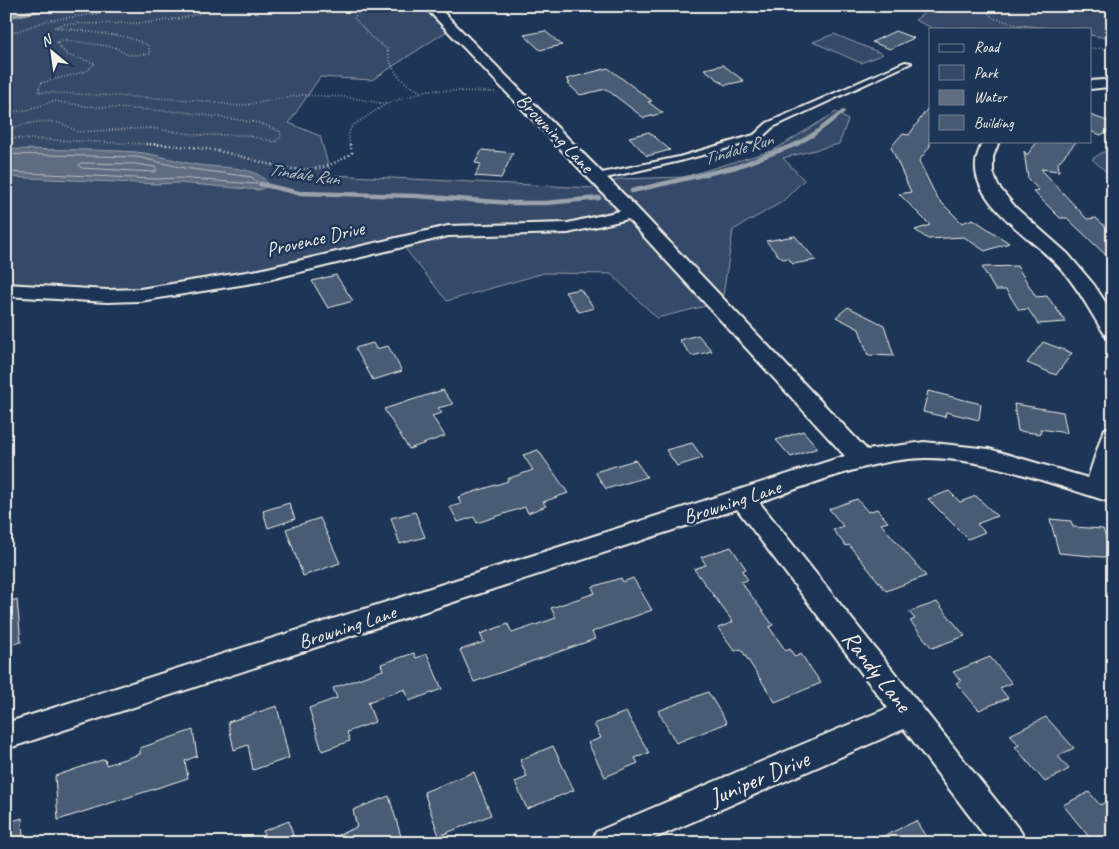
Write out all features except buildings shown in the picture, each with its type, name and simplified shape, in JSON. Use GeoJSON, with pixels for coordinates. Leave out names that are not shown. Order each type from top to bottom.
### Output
{"type":"FeatureCollection","features":[{"type":"Feature","properties":{"kind":"street","name":"Browning Lane"},"geometry":{"type":"LineString","coordinates":[[6,736],[744,499],[862,459],[632,213],[430,6]]}},
{"type":"Feature","properties":{"kind":"street"},"geometry":{"type":"LineString","coordinates":[[990,142],[984,153],[984,172],[998,201],[1049,245],[1084,284],[1113,332]]}},
{"type":"Feature","properties":{"kind":"street","name":"Provence Drive"},"geometry":{"type":"LineString","coordinates":[[6,290],[107,296],[140,295],[259,276],[448,231],[568,228],[632,213]]}},
{"type":"Feature","properties":{"kind":"street"},"geometry":{"type":"LineString","coordinates":[[862,459],[924,450],[989,457],[1104,491],[1113,435]]}},
{"type":"Feature","properties":{"kind":"street","name":"Randy Lane"},"geometry":{"type":"LineString","coordinates":[[744,499],[1010,843]]}},
{"type":"Feature","properties":{"kind":"street","name":"Juniper Drive"},"geometry":{"type":"LineString","coordinates":[[607,843],[910,712]]}},
{"type":"Feature","properties":{"kind":"lane"},"geometry":{"type":"LineString","coordinates":[[597,177],[680,159],[756,137],[770,125],[907,63]]}},
{"type":"Feature","properties":{"kind":"path"},"geometry":{"type":"LineString","coordinates":[[6,35],[46,21],[100,13],[101,6]]}},
{"type":"Feature","properties":{"kind":"path"},"geometry":{"type":"LineString","coordinates":[[145,6],[167,12],[194,6]]}},
{"type":"Feature","properties":{"kind":"path"},"geometry":{"type":"LineString","coordinates":[[225,6],[184,18],[148,24],[65,24],[54,27],[127,37],[148,45],[150,54],[128,55],[114,46],[65,40],[56,42],[59,48],[72,58],[95,63],[87,71],[41,83],[38,92],[194,100],[239,106],[302,95],[346,97],[386,104]]}},
{"type":"Feature","properties":{"kind":"path"},"geometry":{"type":"LineString","coordinates":[[363,6],[354,18],[370,36],[388,50],[389,64],[396,79],[422,92]]}},
{"type":"Feature","properties":{"kind":"path"},"geometry":{"type":"LineString","coordinates":[[983,6],[994,18],[1029,28]]}},
{"type":"Feature","properties":{"kind":"path"},"geometry":{"type":"LineString","coordinates":[[1092,48],[1113,49]]}},
{"type":"Feature","properties":{"kind":"path"},"geometry":{"type":"LineString","coordinates":[[6,138],[130,144],[219,151],[264,165],[311,170],[342,160],[352,153],[348,135],[352,126],[386,104],[428,90],[515,92]]}},
{"type":"Feature","properties":{"kind":"path"},"geometry":{"type":"LineString","coordinates":[[6,112],[28,110],[53,101],[85,106],[184,112],[259,123],[280,131],[282,137],[275,142],[245,135],[198,134],[150,128],[77,132],[71,125],[48,120],[6,130]]}},
{"type":"Feature","properties":{"kind":"green space"},"geometry":{"type":"Polygon","coordinates":[[[6,6],[421,6],[447,31],[372,80],[320,77],[289,123],[320,136],[331,175],[592,188],[620,179],[684,177],[774,150],[836,112],[848,120],[839,144],[783,158],[804,180],[782,202],[733,230],[722,302],[657,318],[611,274],[544,273],[447,301],[399,241],[130,297],[6,282],[6,6]]]}},
{"type":"Feature","properties":{"kind":"green space"},"geometry":{"type":"Polygon","coordinates":[[[934,6],[1113,6],[1113,39],[1092,35],[1092,28],[1047,28],[1021,25],[1012,28],[932,28],[915,20],[934,6]]]}},
{"type":"Feature","properties":{"kind":"green space"},"geometry":{"type":"Polygon","coordinates":[[[834,34],[883,54],[861,63],[813,42],[834,34]]]}},
{"type":"Feature","properties":{"kind":"green space"},"geometry":{"type":"Polygon","coordinates":[[[1113,146],[1113,178],[1092,159],[1113,146]]]}},
{"type":"Feature","properties":{"kind":"water"},"geometry":{"type":"Polygon","coordinates":[[[6,149],[104,150],[144,153],[191,164],[248,171],[258,174],[268,186],[259,190],[179,183],[156,184],[6,177],[6,149]]]}},
{"type":"Feature","properties":{"kind":"waterway"},"geometry":{"type":"LineString","coordinates":[[6,17],[60,6]]}},
{"type":"Feature","properties":{"kind":"waterway","name":"Tindale Run"},"geometry":{"type":"LineString","coordinates":[[796,144],[814,134],[843,112]]}},
{"type":"Feature","properties":{"kind":"waterway","name":"Tindale Run"},"geometry":{"type":"LineString","coordinates":[[632,191],[736,167],[796,144]]}},
{"type":"Feature","properties":{"kind":"waterway","name":"Tindale Run"},"geometry":{"type":"LineString","coordinates":[[260,184],[299,193],[417,196],[511,203],[546,203],[599,198]]}}]}
